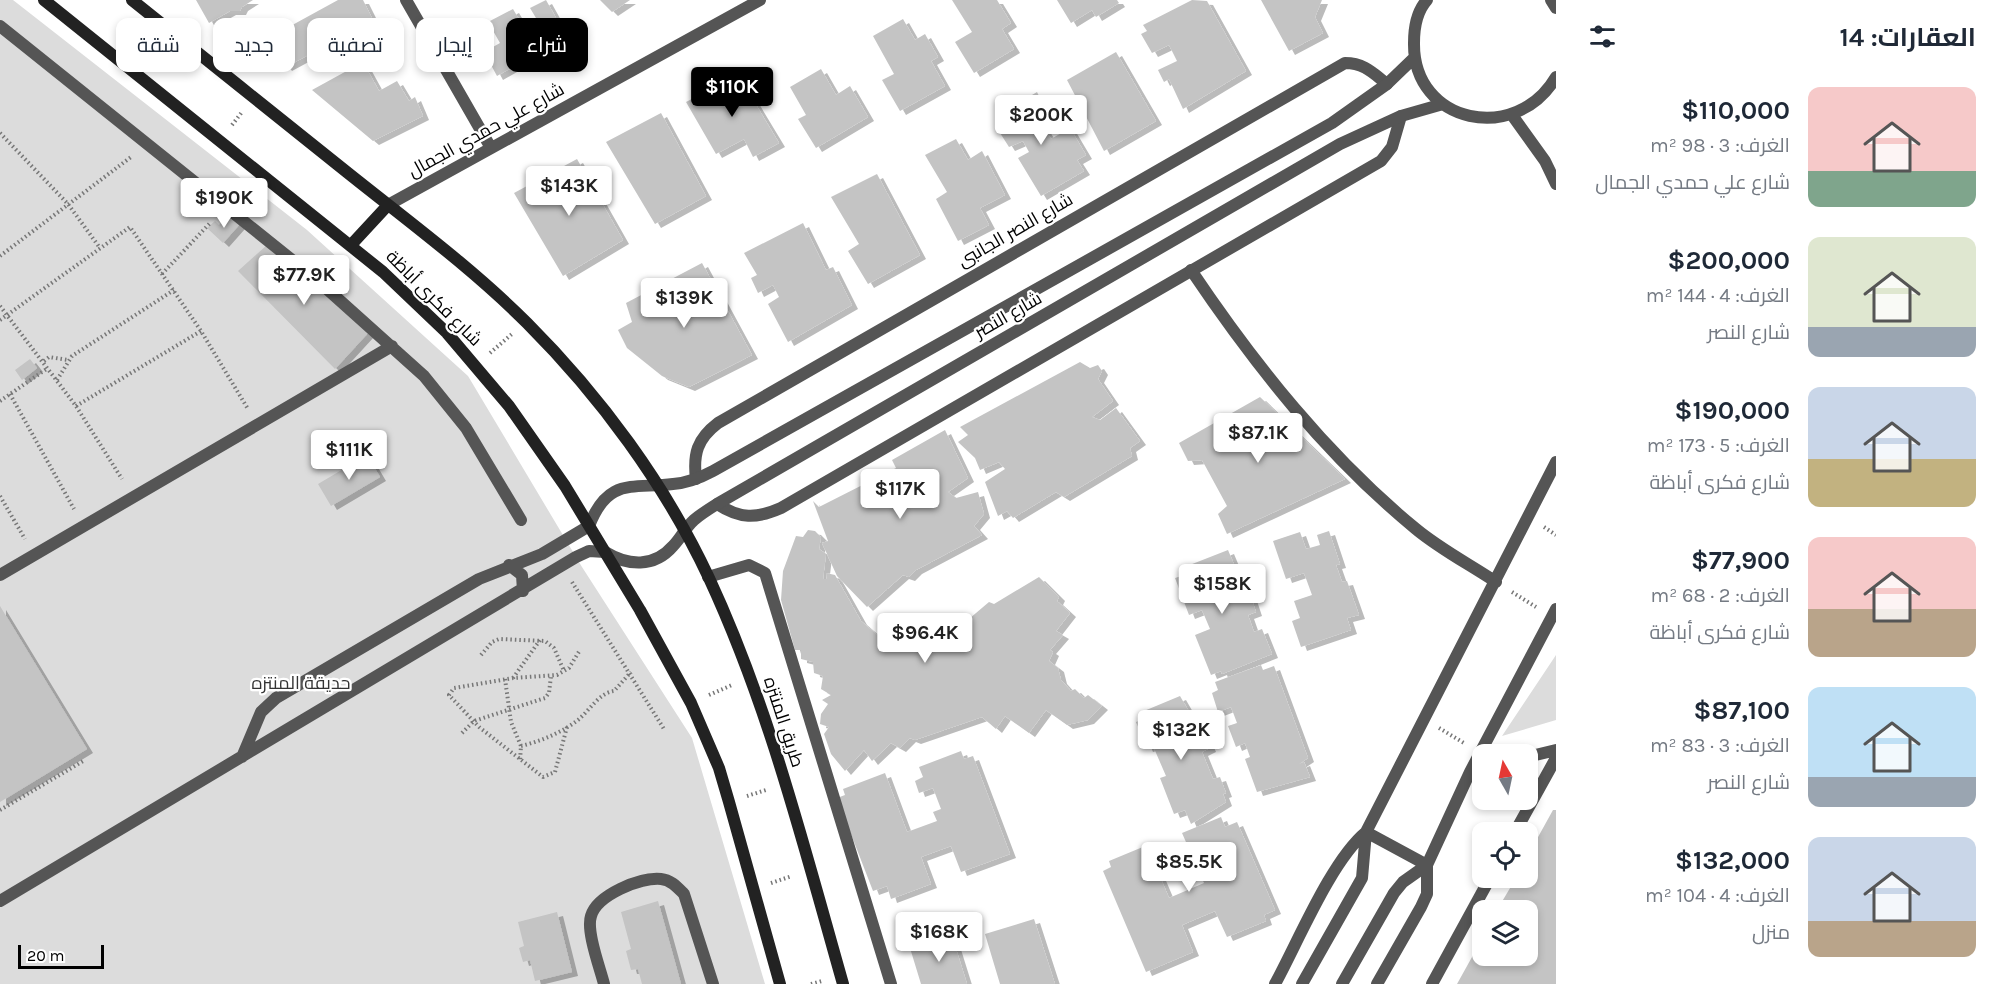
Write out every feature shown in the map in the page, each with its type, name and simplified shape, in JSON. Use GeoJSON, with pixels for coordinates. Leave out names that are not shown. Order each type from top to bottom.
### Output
{"type":"FeatureCollection","features":[{"type":"Feature","properties":{"kind":"street","name":"شارع فكرى أباظة"},"geometry":{"type":"LineString","coordinates":[[44,0],[351,245],[416,302],[476,366],[534,440],[589,526]]}},
{"type":"Feature","properties":{"kind":"street","name":"شارع فكرى أباظة"},"geometry":{"type":"LineString","coordinates":[[132,0],[388,205],[526,322],[609,416],[656,485]]}},
{"type":"Feature","properties":{"kind":"street"},"geometry":{"type":"LineString","coordinates":[[406,0],[490,148]]}},
{"type":"Feature","properties":{"kind":"street"},"geometry":{"type":"LineString","coordinates":[[731,0],[738,12]]}},
{"type":"Feature","properties":{"kind":"street","name":"شارع علي حمدي الجمال"},"geometry":{"type":"LineString","coordinates":[[388,205],[760,0]]}},
{"type":"Feature","properties":{"kind":"street"},"geometry":{"type":"LineString","coordinates":[[1427,0],[1414,29],[1414,57],[1419,75],[1430,92],[1443,105],[1465,115],[1488,119],[1512,115],[1540,99],[1556,77]]}},
{"type":"Feature","properties":{"kind":"street"},"geometry":{"type":"LineString","coordinates":[[1551,0],[1556,8]]}},
{"type":"Feature","properties":{"kind":"street"},"geometry":{"type":"LineString","coordinates":[[0,26],[317,280],[424,376],[454,410],[521,520]]}},
{"type":"Feature","properties":{"kind":"street","name":"شارع النصر"},"geometry":{"type":"LineString","coordinates":[[589,526],[602,502],[612,493],[638,484],[656,485],[696,479],[862,390],[1068,269],[1332,123],[1387,84],[1414,57]]}},
{"type":"Feature","properties":{"kind":"street","name":"شارع النصر الجانبى"},"geometry":{"type":"LineString","coordinates":[[696,479],[694,459],[697,445],[706,432],[718,423],[1262,108],[1345,63],[1356,63],[1366,67],[1387,84]]}},
{"type":"Feature","properties":{"kind":"street","name":"شارع النصر"},"geometry":{"type":"LineString","coordinates":[[605,552],[618,560],[634,564],[649,562],[664,556],[683,531],[717,504],[1340,144],[1401,116],[1443,105]]}},
{"type":"Feature","properties":{"kind":"street"},"geometry":{"type":"LineString","coordinates":[[1512,115],[1545,161],[1556,184]]}},
{"type":"Feature","properties":{"kind":"street"},"geometry":{"type":"LineString","coordinates":[[717,504],[732,514],[748,518],[781,508],[1381,161],[1392,147],[1401,116]]}},
{"type":"Feature","properties":{"kind":"street"},"geometry":{"type":"LineString","coordinates":[[351,245],[388,205]]}},
{"type":"Feature","properties":{"kind":"street"},"geometry":{"type":"LineString","coordinates":[[1191,270],[1233,332],[1289,403],[1350,469],[1417,530],[1496,582]]}},
{"type":"Feature","properties":{"kind":"street"},"geometry":{"type":"LineString","coordinates":[[0,575],[392,346]]}},
{"type":"Feature","properties":{"kind":"street"},"geometry":{"type":"LineString","coordinates":[[1302,984],[1362,878],[1366,832],[1556,462]]}},
{"type":"Feature","properties":{"kind":"street","name":"طريق المنتزه"},"geometry":{"type":"LineString","coordinates":[[656,485],[708,576],[750,677],[785,783],[843,984]]}},
{"type":"Feature","properties":{"kind":"street"},"geometry":{"type":"LineString","coordinates":[[242,757],[261,712],[276,698],[479,579],[542,554],[589,526],[691,703],[719,768],[780,984]]}},
{"type":"Feature","properties":{"kind":"street"},"geometry":{"type":"LineString","coordinates":[[0,902],[562,566],[589,551],[605,552]]}},
{"type":"Feature","properties":{"kind":"street"},"geometry":{"type":"LineString","coordinates":[[708,576],[749,565],[765,573],[891,984]]}},
{"type":"Feature","properties":{"kind":"street"},"geometry":{"type":"LineString","coordinates":[[509,566],[522,574],[523,591]]}},
{"type":"Feature","properties":{"kind":"street"},"geometry":{"type":"LineString","coordinates":[[1484,744],[1554,612]]}},
{"type":"Feature","properties":{"kind":"street"},"geometry":{"type":"LineString","coordinates":[[1538,754],[1556,750]]}},
{"type":"Feature","properties":{"kind":"street"},"geometry":{"type":"LineString","coordinates":[[1521,822],[1556,758]]}},
{"type":"Feature","properties":{"kind":"street"},"geometry":{"type":"LineString","coordinates":[[1377,984],[1426,894],[1427,865],[1472,779]]}},
{"type":"Feature","properties":{"kind":"street"},"geometry":{"type":"LineString","coordinates":[[1366,832],[1427,865]]}},
{"type":"Feature","properties":{"kind":"street"},"geometry":{"type":"LineString","coordinates":[[1275,984],[1338,866],[1354,842],[1366,832]]}},
{"type":"Feature","properties":{"kind":"street"},"geometry":{"type":"LineString","coordinates":[[1342,984],[1395,893],[1408,877],[1427,865]]}},
{"type":"Feature","properties":{"kind":"street"},"geometry":{"type":"LineString","coordinates":[[604,984],[591,934],[590,918],[597,903],[609,894],[649,880],[662,879],[675,884],[684,894],[713,984]]}},
{"type":"Feature","properties":{"kind":"street"},"geometry":{"type":"LineString","coordinates":[[1432,984],[1485,888]]}},
{"type":"Feature","properties":{"kind":"path"},"geometry":{"type":"LineString","coordinates":[[220,139],[254,98]]}},
{"type":"Feature","properties":{"kind":"path"},"geometry":{"type":"LineString","coordinates":[[0,133],[68,204],[100,248]]}},
{"type":"Feature","properties":{"kind":"path"},"geometry":{"type":"LineString","coordinates":[[0,256],[148,144]]}},
{"type":"Feature","properties":{"kind":"path"},"geometry":{"type":"LineString","coordinates":[[162,274],[226,206]]}},
{"type":"Feature","properties":{"kind":"path"},"geometry":{"type":"LineString","coordinates":[[0,320],[130,227],[201,331],[257,425]]}},
{"type":"Feature","properties":{"kind":"path"},"geometry":{"type":"LineString","coordinates":[[57,380],[68,360],[174,290]]}},
{"type":"Feature","properties":{"kind":"path"},"geometry":{"type":"LineString","coordinates":[[0,306],[57,380],[133,497]]}},
{"type":"Feature","properties":{"kind":"path"},"geometry":{"type":"LineString","coordinates":[[476,366],[526,322]]}},
{"type":"Feature","properties":{"kind":"path"},"geometry":{"type":"LineString","coordinates":[[75,406],[201,331]]}},
{"type":"Feature","properties":{"kind":"path"},"geometry":{"type":"LineString","coordinates":[[44,362],[49,357],[68,360]]}},
{"type":"Feature","properties":{"kind":"path"},"geometry":{"type":"LineString","coordinates":[[0,401],[48,368]]}},
{"type":"Feature","properties":{"kind":"path"},"geometry":{"type":"LineString","coordinates":[[10,394],[83,526]]}},
{"type":"Feature","properties":{"kind":"path"},"geometry":{"type":"LineString","coordinates":[[0,496],[35,555]]}},
{"type":"Feature","properties":{"kind":"path"},"geometry":{"type":"LineString","coordinates":[[562,566],[631,672],[664,729]]}},
{"type":"Feature","properties":{"kind":"path"},"geometry":{"type":"LineString","coordinates":[[1496,582],[1554,612]]}},
{"type":"Feature","properties":{"kind":"path"},"geometry":{"type":"LineString","coordinates":[[481,656],[492,642],[500,639],[540,640],[549,642],[554,648],[564,671]]}},
{"type":"Feature","properties":{"kind":"path"},"geometry":{"type":"LineString","coordinates":[[513,678],[540,640]]}},
{"type":"Feature","properties":{"kind":"path"},"geometry":{"type":"LineString","coordinates":[[567,727],[557,767],[551,776],[540,775],[474,722],[451,699],[450,691],[505,679],[551,676],[564,671],[580,650]]}},
{"type":"Feature","properties":{"kind":"path"},"geometry":{"type":"LineString","coordinates":[[521,746],[538,742],[567,727],[584,714],[605,692],[614,691],[631,672]]}},
{"type":"Feature","properties":{"kind":"path"},"geometry":{"type":"LineString","coordinates":[[462,733],[474,722],[545,698],[549,693],[551,676]]}},
{"type":"Feature","properties":{"kind":"path"},"geometry":{"type":"LineString","coordinates":[[691,703],[750,677]]}},
{"type":"Feature","properties":{"kind":"path"},"geometry":{"type":"LineString","coordinates":[[505,679],[509,712],[521,746],[520,760]]}},
{"type":"Feature","properties":{"kind":"path"},"geometry":{"type":"LineString","coordinates":[[1423,719],[1472,747]]}},
{"type":"Feature","properties":{"kind":"path"},"geometry":{"type":"LineString","coordinates":[[0,810],[86,760]]}},
{"type":"Feature","properties":{"kind":"path"},"geometry":{"type":"LineString","coordinates":[[729,802],[785,783]]}},
{"type":"Feature","properties":{"kind":"path"},"geometry":{"type":"LineString","coordinates":[[753,890],[810,870]]}},
{"type":"Feature","properties":{"kind":"green space","name":"حديقة المنتزه"},"geometry":{"type":"Polygon","coordinates":[[[0,0],[13,0],[307,230],[468,376],[582,567],[692,738],[765,984],[0,984],[0,0]]]}},
{"type":"Feature","properties":{"kind":"green space"},"geometry":{"type":"Polygon","coordinates":[[[1556,655],[1556,720],[1502,736],[1556,655]]]}},
{"type":"Feature","properties":{"kind":"building"},"geometry":{"type":"Polygon","coordinates":[[[196,0],[253,0],[240,11],[230,11],[218,18],[213,18],[209,23],[196,0]]]}},
{"type":"Feature","properties":{"kind":"building"},"geometry":{"type":"Polygon","coordinates":[[[338,0],[363,0],[372,18],[307,18],[307,56],[295,62],[295,24],[338,0]]]}},
{"type":"Feature","properties":{"kind":"building"},"geometry":{"type":"Polygon","coordinates":[[[546,0],[556,18],[536,18],[530,8],[546,0]]]}},
{"type":"Feature","properties":{"kind":"building"},"geometry":{"type":"Polygon","coordinates":[[[600,0],[630,0],[612,12],[600,0]]]}},
{"type":"Feature","properties":{"kind":"building"},"geometry":{"type":"Polygon","coordinates":[[[952,0],[997,0],[1011,23],[1002,29],[1014,49],[974,73],[955,42],[972,32],[952,0]]]}},
{"type":"Feature","properties":{"kind":"building"},"geometry":{"type":"Polygon","coordinates":[[[1057,0],[1117,0],[1119,3],[1096,17],[1092,10],[1071,23],[1057,0]]]}},
{"type":"Feature","properties":{"kind":"building"},"geometry":{"type":"Polygon","coordinates":[[[1192,0],[1207,1],[1246,71],[1183,109],[1169,79],[1164,82],[1158,70],[1177,61],[1169,45],[1152,53],[1141,34],[1147,31],[1143,25],[1192,0]]]}},
{"type":"Feature","properties":{"kind":"building"},"geometry":{"type":"Polygon","coordinates":[[[1261,0],[1322,0],[1315,17],[1323,33],[1289,51],[1261,0]]]}},
{"type":"Feature","properties":{"kind":"building"},"geometry":{"type":"Polygon","coordinates":[[[513,9],[518,18],[506,18],[506,71],[497,76],[494,70],[494,46],[500,43],[494,32],[494,19],[513,9]]]}},
{"type":"Feature","properties":{"kind":"building"},"geometry":{"type":"Polygon","coordinates":[[[903,19],[915,40],[925,34],[938,57],[931,61],[945,86],[900,111],[882,80],[894,74],[873,36],[903,19]]]}},
{"type":"Feature","properties":{"kind":"building"},"geometry":{"type":"Polygon","coordinates":[[[1116,52],[1156,121],[1104,151],[1067,80],[1116,52]]]}},
{"type":"Feature","properties":{"kind":"building"},"geometry":{"type":"Polygon","coordinates":[[[821,69],[836,95],[850,86],[868,117],[816,148],[798,119],[806,115],[790,87],[821,69]]]}},
{"type":"Feature","properties":{"kind":"building"},"geometry":{"type":"Polygon","coordinates":[[[345,72],[369,72],[379,91],[397,81],[409,101],[415,97],[423,116],[373,141],[312,90],[345,72]]]}},
{"type":"Feature","properties":{"kind":"building"},"geometry":{"type":"Polygon","coordinates":[[[738,75],[779,143],[753,157],[744,139],[716,154],[686,102],[738,75]]]}},
{"type":"Feature","properties":{"kind":"building"},"geometry":{"type":"Polygon","coordinates":[[[1037,92],[1042,102],[1032,109],[1051,139],[1070,128],[1086,155],[1077,160],[1084,171],[1041,196],[1018,158],[1029,152],[1023,141],[1009,147],[995,125],[1001,121],[997,116],[1037,92]]]}},
{"type":"Feature","properties":{"kind":"building"},"geometry":{"type":"Polygon","coordinates":[[[661,113],[706,196],[655,224],[606,142],[661,113]]]}},
{"type":"Feature","properties":{"kind":"building"},"geometry":{"type":"Polygon","coordinates":[[[956,139],[968,160],[982,151],[1005,195],[980,208],[989,225],[958,241],[936,199],[947,192],[925,155],[956,139]]]}},
{"type":"Feature","properties":{"kind":"building"},"geometry":{"type":"Polygon","coordinates":[[[577,159],[623,240],[563,276],[514,193],[577,159]]]}},
{"type":"Feature","properties":{"kind":"building"},"geometry":{"type":"Polygon","coordinates":[[[877,174],[920,255],[868,284],[848,251],[859,244],[831,197],[877,174]]]}},
{"type":"Feature","properties":{"kind":"building"},"geometry":{"type":"Polygon","coordinates":[[[229,215],[239,225],[223,243],[207,228],[215,221],[219,225],[229,215]]]}},
{"type":"Feature","properties":{"kind":"building"},"geometry":{"type":"Polygon","coordinates":[[[803,223],[826,270],[833,267],[852,305],[788,342],[768,304],[779,297],[773,285],[758,293],[751,278],[757,275],[744,253],[803,223]]]}},
{"type":"Feature","properties":{"kind":"building"},"geometry":{"type":"Polygon","coordinates":[[[267,245],[368,333],[335,369],[238,271],[267,245]]]}},
{"type":"Feature","properties":{"kind":"building"},"geometry":{"type":"Polygon","coordinates":[[[702,263],[752,355],[689,387],[662,376],[627,348],[618,330],[632,322],[626,303],[702,263]]]}},
{"type":"Feature","properties":{"kind":"building"},"geometry":{"type":"Polygon","coordinates":[[[30,359],[37,368],[22,380],[15,370],[30,359]]]}},
{"type":"Feature","properties":{"kind":"building"},"geometry":{"type":"Polygon","coordinates":[[[1080,362],[1090,368],[1098,365],[1102,371],[1098,379],[1113,401],[1092,417],[1100,420],[1116,408],[1140,441],[1130,448],[1132,456],[1064,497],[1056,492],[1013,518],[1007,511],[998,516],[985,482],[1005,469],[999,462],[980,470],[975,458],[958,442],[968,435],[960,427],[1080,362]]]}},
{"type":"Feature","properties":{"kind":"building"},"geometry":{"type":"Polygon","coordinates":[[[1260,397],[1345,479],[1227,534],[1218,514],[1227,506],[1202,460],[1188,461],[1179,443],[1260,397]]]}},
{"type":"Feature","properties":{"kind":"building"},"geometry":{"type":"Polygon","coordinates":[[[945,430],[968,478],[948,492],[956,498],[978,492],[984,514],[974,526],[982,535],[916,570],[909,577],[903,575],[867,607],[837,576],[822,543],[828,541],[813,501],[819,507],[896,468],[892,460],[945,430]]]}},
{"type":"Feature","properties":{"kind":"building"},"geometry":{"type":"Polygon","coordinates":[[[367,455],[380,477],[331,506],[318,484],[367,455]]]}},
{"type":"Feature","properties":{"kind":"building"},"geometry":{"type":"Polygon","coordinates":[[[808,530],[815,531],[821,537],[819,549],[826,554],[823,579],[827,579],[826,573],[835,575],[861,621],[891,647],[897,641],[906,648],[911,643],[923,651],[954,619],[963,624],[989,602],[994,604],[1039,577],[1059,597],[1057,601],[1070,613],[1056,631],[1063,635],[1050,650],[1053,652],[1049,661],[1058,668],[1061,680],[1071,691],[1075,689],[1084,698],[1088,695],[1102,706],[1088,720],[1067,725],[1046,710],[1029,733],[1005,716],[996,729],[982,717],[915,740],[910,738],[900,748],[891,743],[872,761],[864,750],[845,771],[831,754],[824,734],[829,727],[820,724],[821,714],[828,704],[822,700],[831,695],[821,689],[823,676],[814,673],[813,662],[801,659],[801,650],[795,650],[781,600],[783,571],[796,536],[803,537],[808,530]]]}},
{"type":"Feature","properties":{"kind":"building"},"geometry":{"type":"Polygon","coordinates":[[[1329,531],[1340,564],[1336,565],[1342,582],[1347,581],[1359,615],[1347,618],[1351,630],[1301,647],[1292,621],[1300,618],[1294,601],[1312,595],[1304,573],[1286,579],[1273,541],[1300,532],[1306,549],[1320,545],[1317,535],[1329,531]]]}},
{"type":"Feature","properties":{"kind":"building"},"geometry":{"type":"Polygon","coordinates":[[[1228,550],[1238,574],[1230,578],[1232,583],[1234,582],[1241,600],[1251,597],[1256,612],[1248,615],[1254,632],[1262,629],[1272,654],[1222,674],[1221,671],[1211,675],[1195,635],[1210,629],[1202,610],[1189,615],[1175,578],[1185,575],[1182,568],[1228,550]]]}},
{"type":"Feature","properties":{"kind":"building"},"geometry":{"type":"Polygon","coordinates":[[[0,606],[87,749],[0,802],[0,606]]]}},
{"type":"Feature","properties":{"kind":"building"},"geometry":{"type":"Polygon","coordinates":[[[1261,665],[1263,670],[1274,666],[1308,758],[1299,764],[1304,762],[1310,777],[1257,792],[1245,759],[1250,757],[1245,743],[1236,747],[1228,726],[1237,723],[1231,707],[1218,712],[1212,693],[1218,690],[1215,682],[1261,665]]]}},
{"type":"Feature","properties":{"kind":"building"},"geometry":{"type":"Polygon","coordinates":[[[1180,696],[1191,715],[1184,718],[1195,745],[1207,741],[1210,748],[1202,752],[1213,779],[1220,777],[1226,793],[1223,794],[1226,802],[1191,824],[1185,810],[1174,814],[1160,778],[1166,776],[1153,746],[1147,748],[1136,722],[1146,718],[1144,711],[1180,696]]]}},
{"type":"Feature","properties":{"kind":"building"},"geometry":{"type":"Polygon","coordinates":[[[961,751],[964,759],[973,756],[1010,854],[961,872],[951,846],[921,857],[931,884],[891,899],[887,886],[873,891],[837,798],[845,795],[843,789],[885,773],[907,832],[937,821],[933,812],[941,809],[933,788],[919,793],[915,781],[923,777],[919,767],[961,751]]]}},
{"type":"Feature","properties":{"kind":"building"},"geometry":{"type":"Polygon","coordinates":[[[1553,810],[1556,810],[1556,984],[1457,984],[1472,957],[1472,966],[1538,966],[1538,900],[1503,900],[1510,888],[1538,888],[1538,837],[1553,810]]]}},
{"type":"Feature","properties":{"kind":"building"},"geometry":{"type":"Polygon","coordinates":[[[1221,817],[1225,827],[1237,822],[1275,910],[1264,915],[1266,921],[1227,937],[1215,911],[1182,925],[1193,952],[1146,972],[1103,871],[1111,867],[1109,861],[1150,844],[1169,898],[1204,883],[1182,833],[1221,817]]]}},
{"type":"Feature","properties":{"kind":"building"},"geometry":{"type":"Polygon","coordinates":[[[658,901],[681,984],[642,984],[638,969],[631,970],[626,951],[631,949],[621,912],[658,901]]]}},
{"type":"Feature","properties":{"kind":"building"},"geometry":{"type":"Polygon","coordinates":[[[557,912],[572,972],[535,981],[530,960],[523,962],[519,948],[524,946],[518,922],[557,912]]]}},
{"type":"Feature","properties":{"kind":"building"},"geometry":{"type":"Polygon","coordinates":[[[1034,919],[1055,984],[1000,984],[985,934],[1034,919]]]}},
{"type":"Feature","properties":{"kind":"building"},"geometry":{"type":"Polygon","coordinates":[[[952,936],[967,984],[921,984],[910,948],[952,936]]]}}]}
